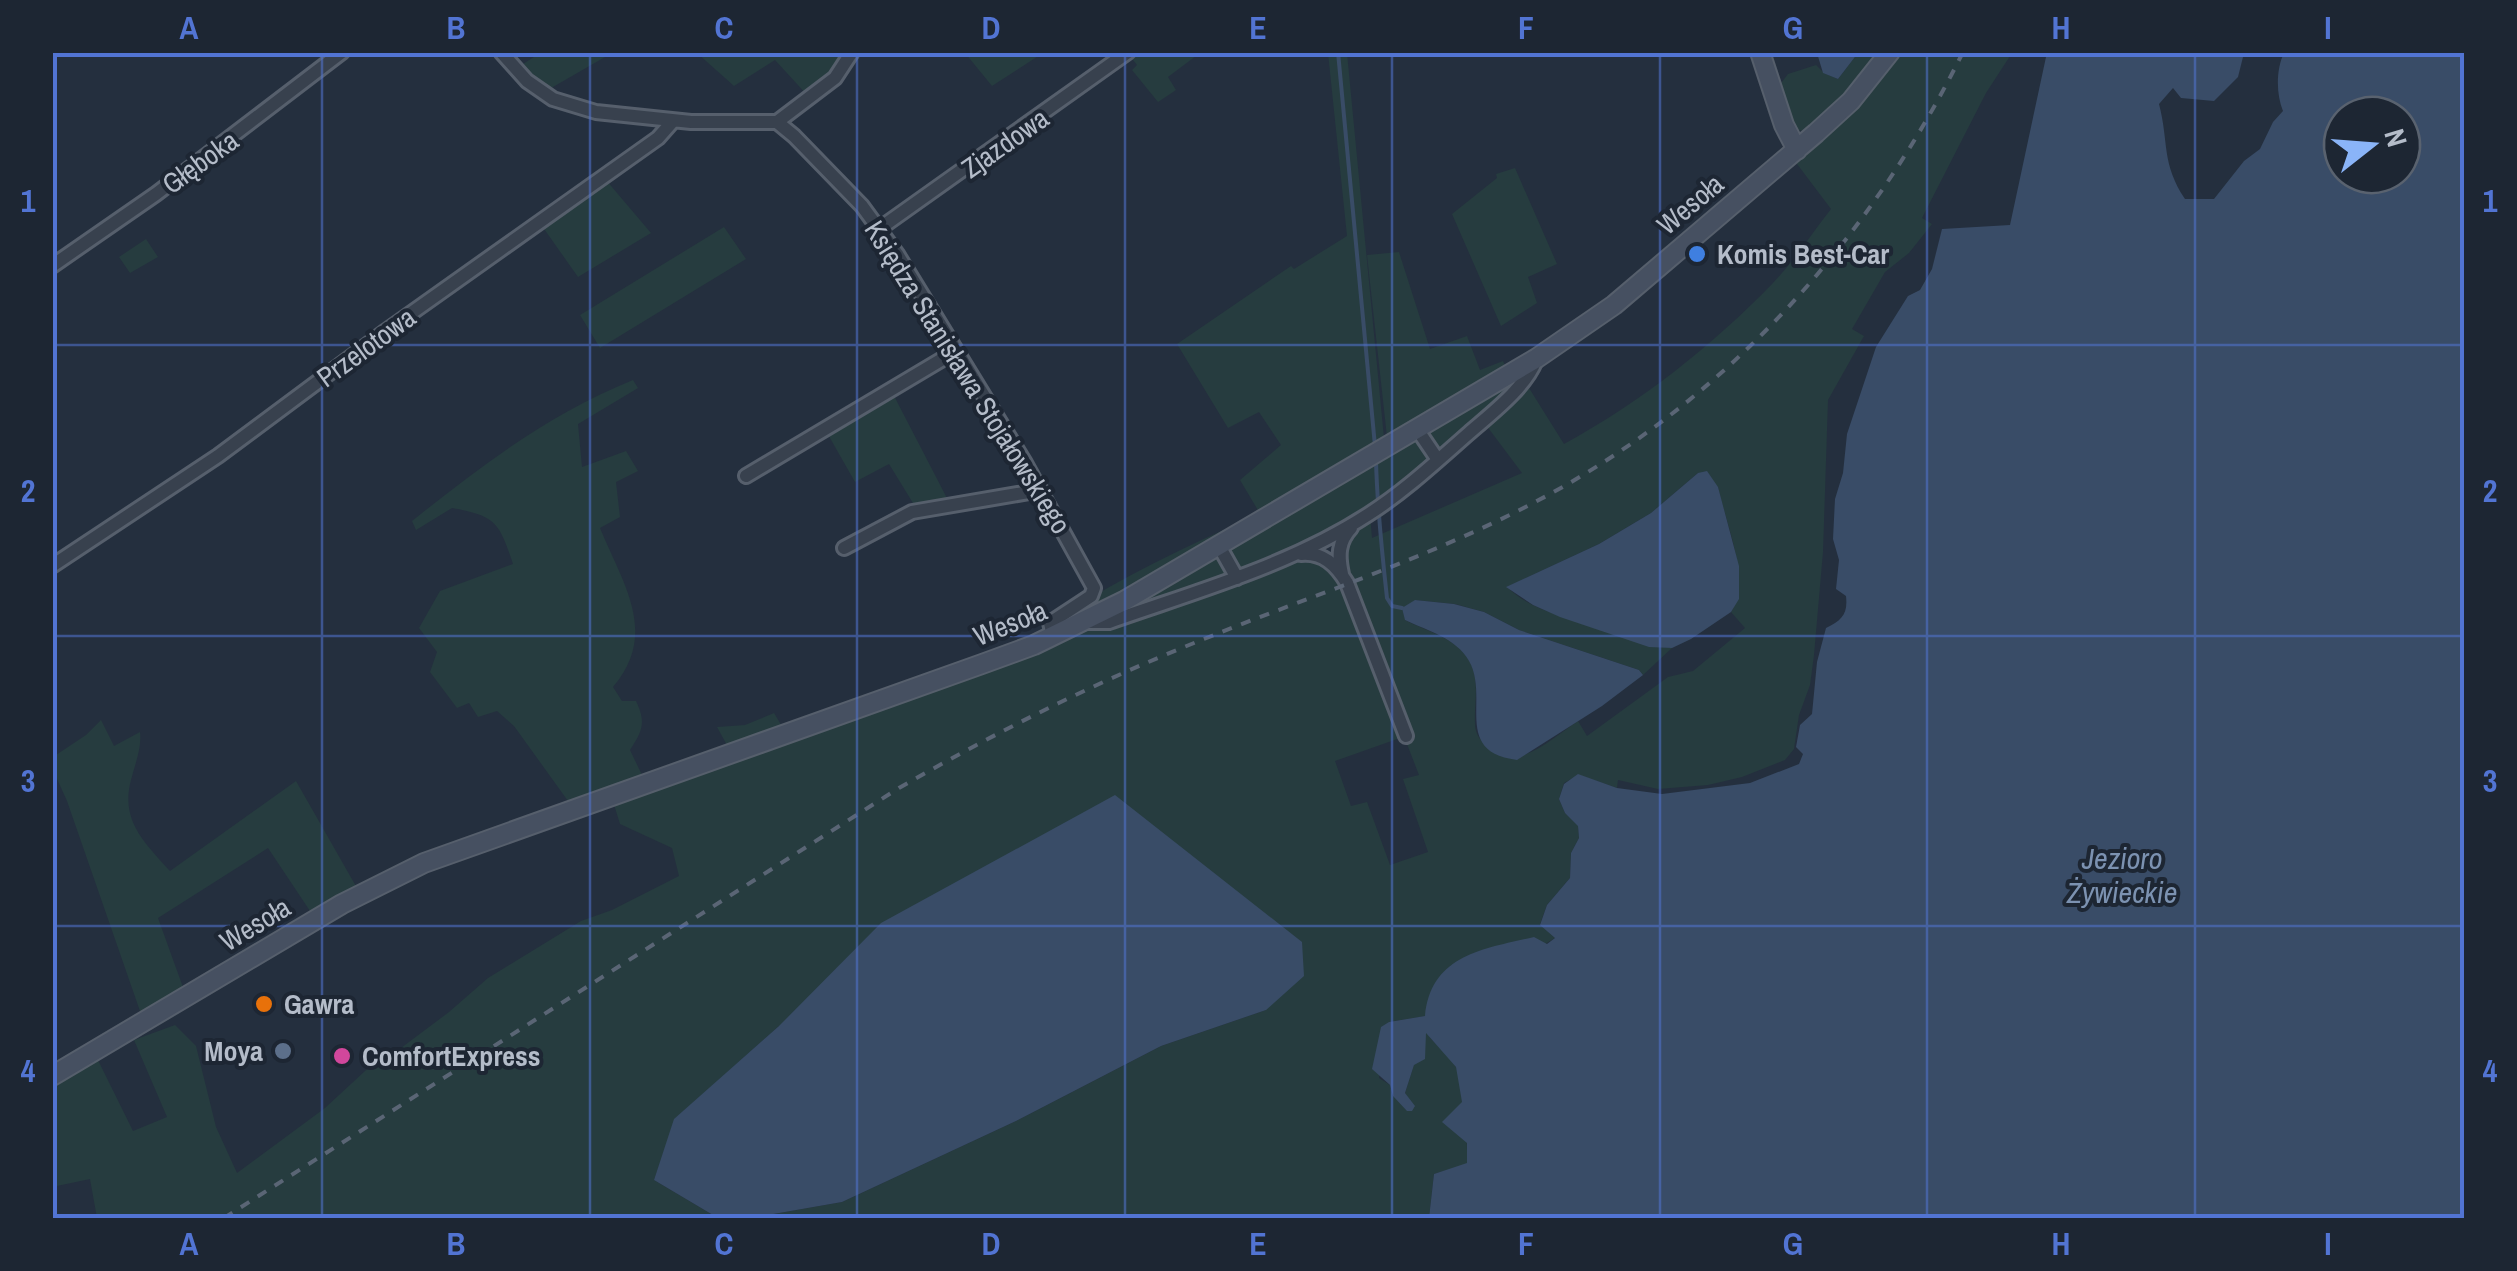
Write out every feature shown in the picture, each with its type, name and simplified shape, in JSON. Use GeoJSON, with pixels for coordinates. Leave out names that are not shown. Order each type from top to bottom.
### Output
{"type":"FeatureCollection","features":[{"type":"Feature","properties":{"kind":"main road"},"geometry":{"type":"LineString","coordinates":[[1760,52],[1796,150]]}},
{"type":"Feature","properties":{"kind":"main road","name":"Wesoła"},"geometry":{"type":"LineString","coordinates":[[52,1076],[342,904],[424,863],[1084,622],[1537,358],[1614,305],[1851,100],[1890,52]]}},
{"type":"Feature","properties":{"kind":"street","name":"Głęboka"},"geometry":{"type":"LineString","coordinates":[[52,266],[156,194],[342,52]]}},
{"type":"Feature","properties":{"kind":"street"},"geometry":{"type":"LineString","coordinates":[[501,52],[527,81],[553,98],[596,112],[673,120],[776,122],[836,78],[852,52]]}},
{"type":"Feature","properties":{"kind":"street","name":"Zjazdowa"},"geometry":{"type":"LineString","coordinates":[[879,230],[1128,52]]}},
{"type":"Feature","properties":{"kind":"street","name":"Przelotowa"},"geometry":{"type":"LineString","coordinates":[[52,566],[218,456],[658,138],[673,120]]}},
{"type":"Feature","properties":{"kind":"street","name":"Księdza Stanisława Stojałowskiego"},"geometry":{"type":"LineString","coordinates":[[776,122],[854,198],[879,230],[1041,490],[1094,588],[1091,596],[1050,623],[1053,636]]}},
{"type":"Feature","properties":{"kind":"street"},"geometry":{"type":"LineString","coordinates":[[746,476],[956,351]]}},
{"type":"Feature","properties":{"kind":"street"},"geometry":{"type":"LineString","coordinates":[[1084,622],[1109,622],[1238,578],[1364,517],[1438,460],[1524,380],[1537,358]]}},
{"type":"Feature","properties":{"kind":"street"},"geometry":{"type":"LineString","coordinates":[[1417,429],[1438,460]]}},
{"type":"Feature","properties":{"kind":"street"},"geometry":{"type":"LineString","coordinates":[[844,548],[912,512],[1041,490]]}},
{"type":"Feature","properties":{"kind":"street"},"geometry":{"type":"LineString","coordinates":[[1364,517],[1340,544],[1339,561],[1406,736]]}},
{"type":"Feature","properties":{"kind":"street"},"geometry":{"type":"LineString","coordinates":[[1219,546],[1238,578]]}},
{"type":"Feature","properties":{"kind":"street"},"geometry":{"type":"LineString","coordinates":[[1294,554],[1312,553],[1324,558],[1343,577]]}},
{"type":"Feature","properties":{"kind":"green space"},"geometry":{"type":"Polygon","coordinates":[[[1134,52],[1200,53],[1168,77],[1176,90],[1158,102],[1132,70],[1137,65],[1130,56],[1134,52]]]}},
{"type":"Feature","properties":{"kind":"green space"},"geometry":{"type":"Polygon","coordinates":[[[540,53],[612,53],[546,91],[520,66],[540,53]]]}},
{"type":"Feature","properties":{"kind":"green space"},"geometry":{"type":"Polygon","coordinates":[[[697,53],[849,53],[834,76],[808,96],[775,60],[734,86],[697,53]]]}},
{"type":"Feature","properties":{"kind":"green space"},"geometry":{"type":"Polygon","coordinates":[[[965,53],[1043,53],[992,86],[965,53]]]}},
{"type":"Feature","properties":{"kind":"green space"},"geometry":{"type":"Polygon","coordinates":[[[1328,53],[1337,53],[1374,445],[1259,512],[1240,480],[1281,445],[1259,412],[1228,428],[1177,344],[1291,266],[1294,269],[1347,236],[1328,53]]]}},
{"type":"Feature","properties":{"kind":"green space"},"geometry":{"type":"Polygon","coordinates":[[[1339,53],[1347,53],[1384,438],[1376,443],[1339,53]]]}},
{"type":"Feature","properties":{"kind":"green space"},"geometry":{"type":"Polygon","coordinates":[[[1858,53],[1881,53],[1856,86],[1807,131],[1796,130],[1778,87],[1788,74],[1816,65],[1838,79],[1858,53]]]}},
{"type":"Feature","properties":{"kind":"green space"},"geometry":{"type":"Polygon","coordinates":[[[1890,53],[2012,53],[1986,93],[1922,218],[1932,224],[1909,253],[1885,272],[1852,329],[1864,336],[1828,400],[1823,552],[1814,655],[1794,749],[1785,760],[1708,785],[1658,789],[1618,780],[1617,788],[1579,775],[1564,783],[1559,799],[1565,813],[1578,825],[1579,838],[1571,853],[1570,878],[1547,905],[1540,924],[1555,938],[1426,1016],[1389,1022],[1379,1078],[1390,1085],[1393,1096],[1410,1102],[1405,1093],[1425,1030],[1453,1062],[1462,1087],[1467,1164],[1434,1174],[1429,1218],[751,1218],[842,1202],[1016,1121],[1161,1046],[1266,1010],[779,1026],[675,1119],[654,1180],[718,1218],[97,1218],[90,1179],[57,1186],[53,1174],[53,1076],[94,1052],[133,1131],[167,1117],[134,1040],[175,1025],[196,1046],[216,1127],[237,1173],[325,1108],[378,1059],[401,1048],[488,978],[581,921],[679,876],[672,848],[620,824],[612,798],[1053,636],[1537,358],[1524,380],[1564,444],[1593,428],[1648,391],[1725,329],[1773,283],[1831,209],[1794,160],[1890,53]],[[1483,421],[1370,514],[1372,538],[1522,473],[1483,421]],[[1698,473],[1651,513],[1599,544],[1507,587],[1548,611],[1642,643],[1672,648],[1643,675],[1639,670],[1519,630],[1484,612],[1415,600],[1405,620],[1450,641],[1470,662],[1476,684],[1475,728],[1490,749],[1512,757],[1524,755],[1578,721],[1587,736],[1668,677],[1693,671],[1745,628],[1731,612],[1737,598],[1738,568],[1718,487],[1698,473]],[[1347,532],[1297,553],[1336,566],[1347,532]],[[1357,615],[1353,621],[1400,738],[1335,761],[1351,806],[1367,802],[1390,865],[1428,852],[1403,779],[1419,775],[1357,615]]]}},
{"type":"Feature","properties":{"kind":"green space"},"geometry":{"type":"Polygon","coordinates":[[[1515,168],[1557,264],[1528,277],[1537,303],[1501,326],[1452,214],[1497,178],[1496,174],[1515,168]]]}},
{"type":"Feature","properties":{"kind":"green space"},"geometry":{"type":"Polygon","coordinates":[[[606,180],[651,233],[578,277],[542,226],[606,180]]]}},
{"type":"Feature","properties":{"kind":"green space"},"geometry":{"type":"Polygon","coordinates":[[[724,227],[746,259],[600,348],[580,315],[724,227]]]}},
{"type":"Feature","properties":{"kind":"green space"},"geometry":{"type":"Polygon","coordinates":[[[146,239],[158,257],[130,273],[119,257],[146,239]]]}},
{"type":"Feature","properties":{"kind":"green space"},"geometry":{"type":"Polygon","coordinates":[[[1399,252],[1430,349],[1467,336],[1480,370],[1503,361],[1506,368],[1387,437],[1367,255],[1399,252]]]}},
{"type":"Feature","properties":{"kind":"green space"},"geometry":{"type":"Polygon","coordinates":[[[633,380],[638,388],[578,424],[582,467],[626,451],[638,471],[616,482],[620,517],[600,528],[632,608],[634,647],[627,667],[613,687],[622,701],[636,701],[639,708],[642,726],[630,750],[642,775],[568,801],[514,726],[497,711],[478,717],[469,703],[457,708],[430,672],[437,652],[419,628],[440,591],[513,564],[499,530],[487,518],[452,508],[416,530],[412,521],[545,425],[633,380]]]}},
{"type":"Feature","properties":{"kind":"green space"},"geometry":{"type":"Polygon","coordinates":[[[892,392],[949,502],[916,508],[889,464],[855,482],[826,431],[892,392]]]}},
{"type":"Feature","properties":{"kind":"green space"},"geometry":{"type":"Polygon","coordinates":[[[1250,518],[1126,592],[1058,627],[1062,616],[1107,588],[1250,518]]]}},
{"type":"Feature","properties":{"kind":"green space"},"geometry":{"type":"Polygon","coordinates":[[[774,713],[783,728],[728,747],[717,727],[745,725],[774,713]]]}},
{"type":"Feature","properties":{"kind":"green space"},"geometry":{"type":"Polygon","coordinates":[[[101,720],[114,746],[140,732],[129,808],[137,830],[170,871],[296,781],[357,888],[312,914],[268,848],[158,918],[184,990],[141,1014],[53,770],[53,757],[101,720]]]}},
{"type":"Feature","properties":{"kind":"water"},"geometry":{"type":"Polygon","coordinates":[[[1817,52],[1858,53],[1838,79],[1823,73],[1817,52]]]}},
{"type":"Feature","properties":{"kind":"water","name":"Jezioro Żywieckie"},"geometry":{"type":"Polygon","coordinates":[[[2051,52],[2244,53],[2238,77],[2214,101],[2181,98],[2173,88],[2159,104],[2169,163],[2185,199],[2214,199],[2244,161],[2260,149],[2283,111],[2278,82],[2284,53],[2464,53],[2464,1218],[1429,1218],[1434,1174],[1467,1163],[1467,1143],[1442,1122],[1462,1102],[1456,1067],[1426,1033],[1425,1059],[1414,1065],[1405,1093],[1415,1106],[1407,1111],[1393,1096],[1390,1085],[1372,1069],[1381,1027],[1425,1016],[1437,980],[1463,958],[1534,937],[1547,944],[1555,938],[1540,925],[1547,905],[1570,878],[1578,826],[1565,813],[1559,799],[1564,784],[1578,774],[1617,788],[1662,794],[1750,783],[1799,764],[1803,754],[1796,747],[1800,725],[1812,714],[1817,662],[1826,628],[1840,619],[1846,607],[1846,596],[1836,589],[1839,560],[1833,539],[1835,499],[1843,473],[1847,434],[1876,347],[1908,296],[1920,290],[1932,269],[1942,229],[2010,225],[2046,57],[2051,52]]]}},
{"type":"Feature","properties":{"kind":"water"},"geometry":{"type":"Polygon","coordinates":[[[1707,471],[1718,487],[1739,566],[1739,599],[1731,612],[1691,639],[1672,648],[1649,647],[1560,617],[1506,587],[1599,544],[1651,513],[1698,473],[1707,471]]]}},
{"type":"Feature","properties":{"kind":"water"},"geometry":{"type":"Polygon","coordinates":[[[1415,600],[1484,612],[1519,630],[1639,670],[1643,675],[1517,760],[1497,755],[1479,735],[1469,661],[1449,641],[1405,620],[1402,608],[1415,600]]]}},
{"type":"Feature","properties":{"kind":"water"},"geometry":{"type":"Polygon","coordinates":[[[1115,795],[1302,942],[1304,976],[1266,1010],[1161,1046],[1016,1121],[842,1202],[751,1218],[718,1218],[654,1180],[674,1119],[779,1026],[881,923],[1115,795]]]}},
{"type":"Feature","properties":{"kind":"waterway"},"geometry":{"type":"LineString","coordinates":[[1338,52],[1375,446]]}},
{"type":"Feature","properties":{"kind":"waterway"},"geometry":{"type":"LineString","coordinates":[[1376,460],[1387,598],[1392,606],[1402,608]]}},
{"type":"Feature","properties":{"kind":"railway"},"geometry":{"type":"LineString","coordinates":[[224,1218],[936,767],[1126,672],[1473,532],[1559,489],[1623,449],[1741,355],[1794,301],[1887,183],[1963,52]]}},
{"type":"Feature","properties":{"kind":"place","name":"Komis Best-Car"},"geometry":{"type":"Point","coordinates":[1697,254]}},
{"type":"Feature","properties":{"kind":"place","name":"Gawra"},"geometry":{"type":"Point","coordinates":[264,1004]}},
{"type":"Feature","properties":{"kind":"place","name":"Moya"},"geometry":{"type":"Point","coordinates":[283,1051]}},
{"type":"Feature","properties":{"kind":"place","name":"ComfortExpress"},"geometry":{"type":"Point","coordinates":[342,1056]}}]}
